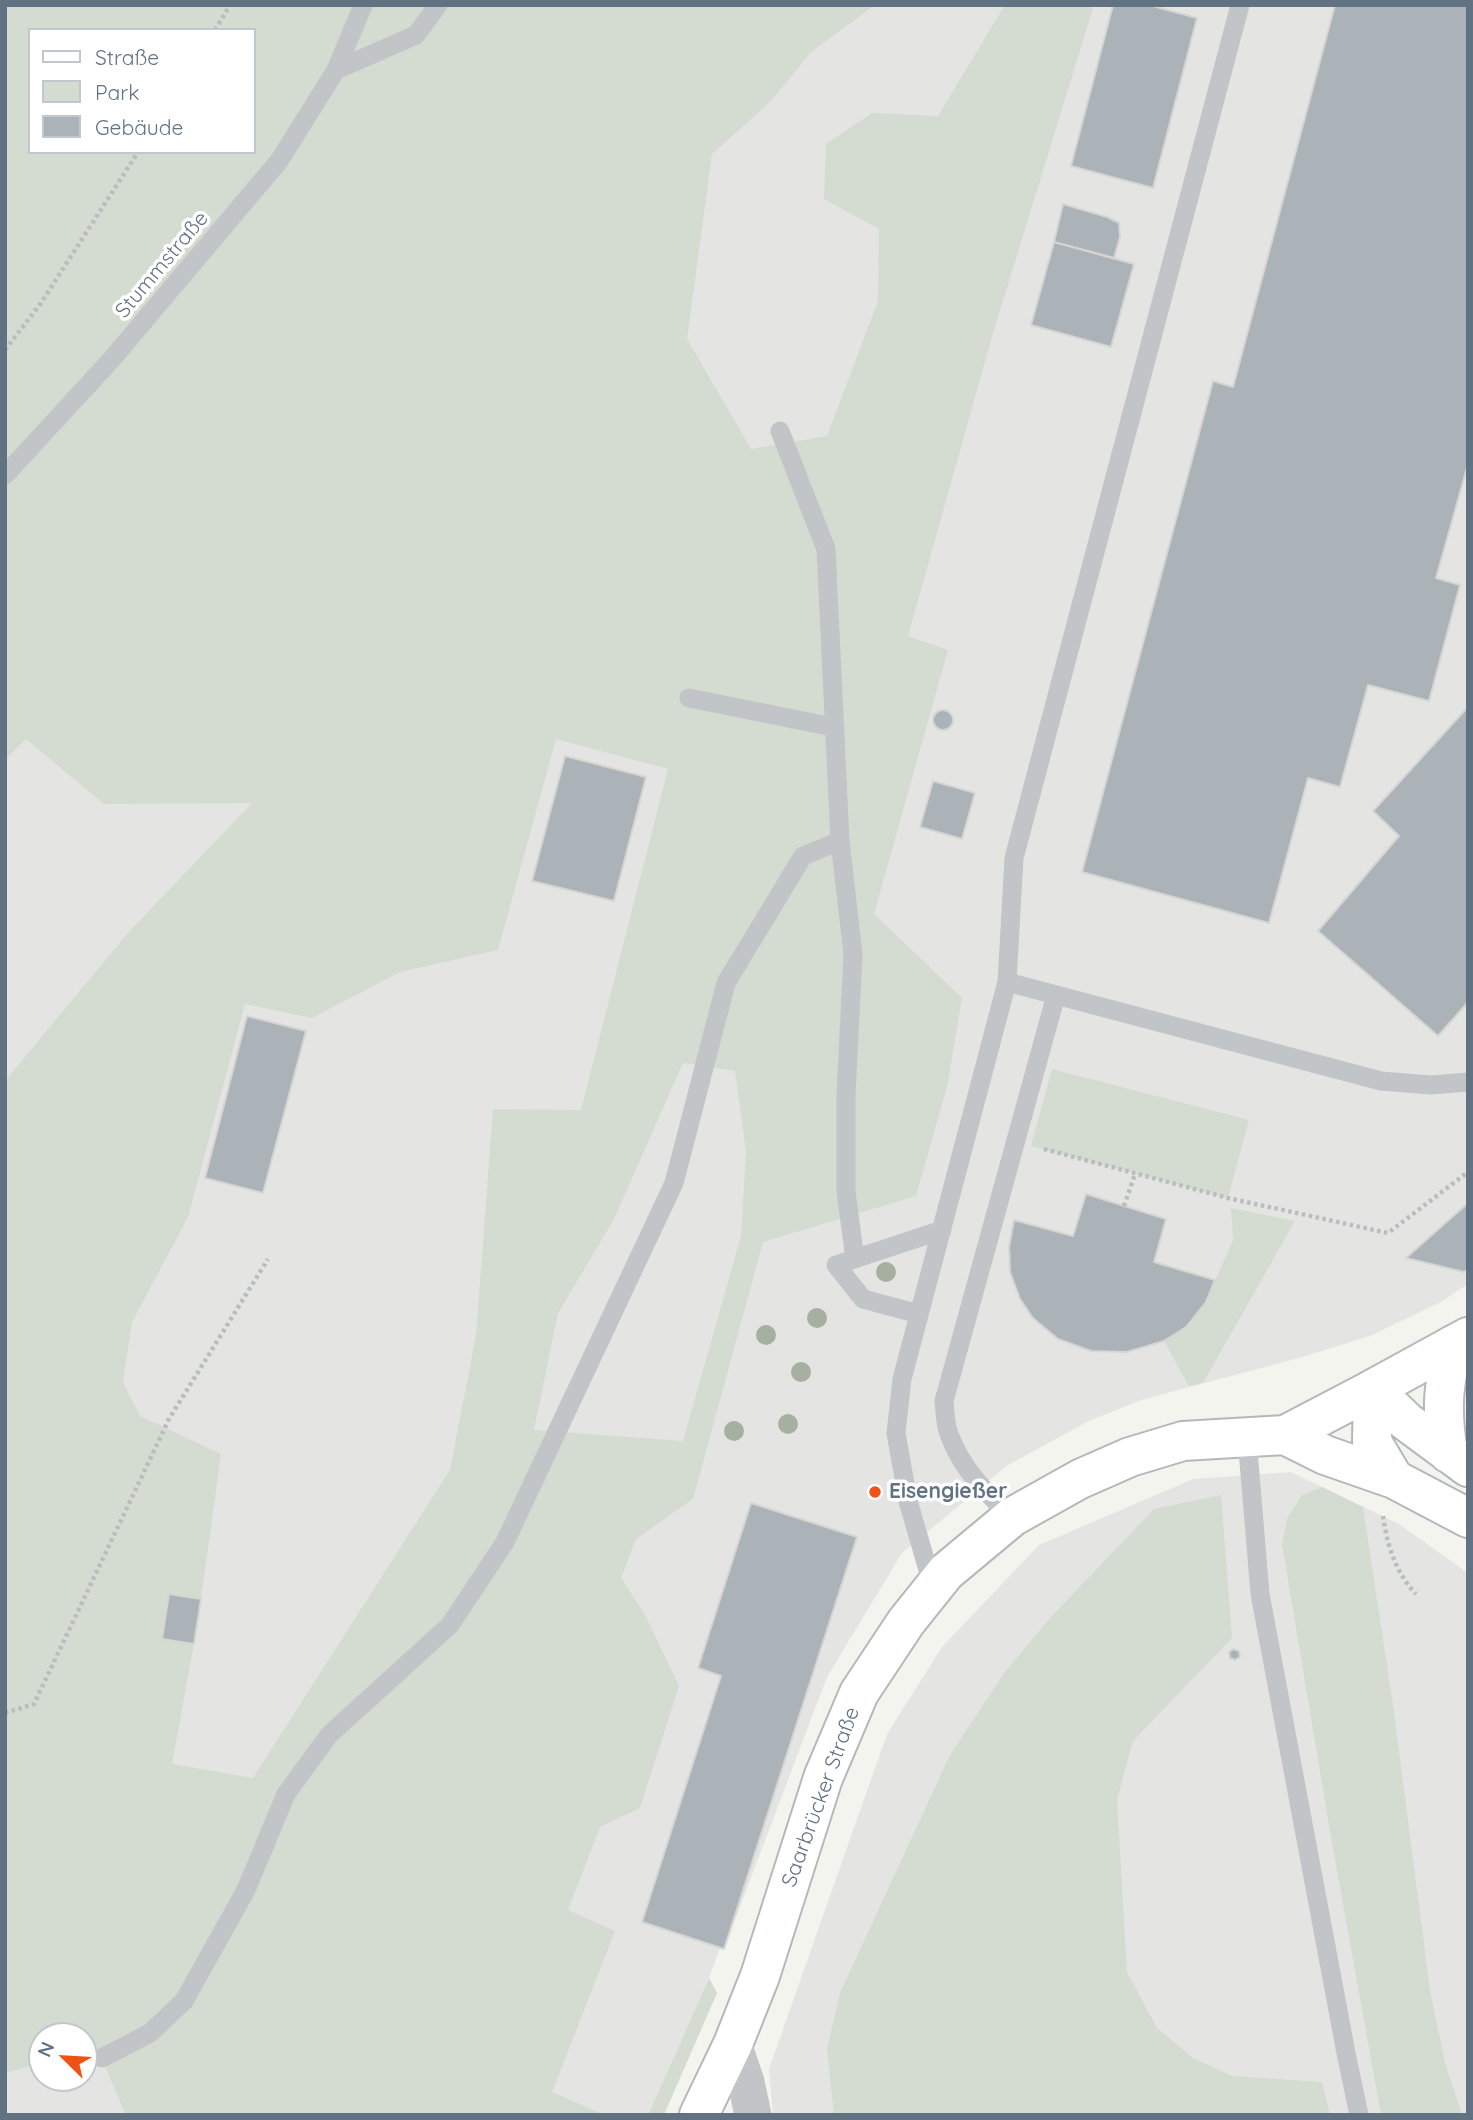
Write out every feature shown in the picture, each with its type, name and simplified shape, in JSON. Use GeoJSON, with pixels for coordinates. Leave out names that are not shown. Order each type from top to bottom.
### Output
{"type":"FeatureCollection","features":[{"type":"Feature","properties":{"kind":"main road","name":"Saarbrücker Straße"},"geometry":{"type":"LineString","coordinates":[[699,2115],[733,2044],[760,1976],[823,1778],[859,1693],[881,1657],[946,1572],[1012,1517],[1080,1479],[1130,1457],[1183,1441],[1285,1435],[1461,1341]]}},
{"type":"Feature","properties":{"kind":"main road"},"geometry":{"type":"LineString","coordinates":[[1458,1460],[1442,1420],[1443,1397],[1461,1341]]}},
{"type":"Feature","properties":{"kind":"main road"},"geometry":{"type":"LineString","coordinates":[[1373,1389],[1407,1422],[1458,1460]]}},
{"type":"Feature","properties":{"kind":"main road"},"geometry":{"type":"LineString","coordinates":[[1373,1389],[1372,1442],[1388,1496]]}},
{"type":"Feature","properties":{"kind":"main road"},"geometry":{"type":"LineString","coordinates":[[1285,1435],[1325,1455],[1388,1496],[1468,1518]]}},
{"type":"Feature","properties":{"kind":"street"},"geometry":{"type":"LineString","coordinates":[[733,2044],[746,2082],[753,2115]]}},
{"type":"Feature","properties":{"kind":"lane","name":"Stummstraße"},"geometry":{"type":"LineString","coordinates":[[5,475],[111,360],[279,161],[336,70],[363,5]]}},
{"type":"Feature","properties":{"kind":"lane"},"geometry":{"type":"LineString","coordinates":[[336,70],[416,35],[438,5]]}},
{"type":"Feature","properties":{"kind":"lane"},"geometry":{"type":"LineString","coordinates":[[933,1587],[908,1501],[896,1433],[902,1379],[1007,982],[1014,858],[1240,5]]}},
{"type":"Feature","properties":{"kind":"lane"},"geometry":{"type":"LineString","coordinates":[[780,431],[827,549],[840,841],[852,954],[846,1095],[846,1192],[855,1259]]}},
{"type":"Feature","properties":{"kind":"lane"},"geometry":{"type":"LineString","coordinates":[[690,698],[833,727]]}},
{"type":"Feature","properties":{"kind":"lane"},"geometry":{"type":"LineString","coordinates":[[102,2058],[150,2033],[184,2001],[246,1890],[286,1794],[329,1735],[450,1625],[505,1542],[674,1183],[726,982],[803,856],[840,841]]}},
{"type":"Feature","properties":{"kind":"lane"},"geometry":{"type":"LineString","coordinates":[[1007,982],[1381,1081],[1431,1085],[1468,1082]]}},
{"type":"Feature","properties":{"kind":"lane"},"geometry":{"type":"LineString","coordinates":[[1012,1517],[982,1490],[974,1478],[948,1433],[944,1401],[1056,995]]}},
{"type":"Feature","properties":{"kind":"lane"},"geometry":{"type":"LineString","coordinates":[[919,1314],[863,1299],[836,1265],[942,1230]]}},
{"type":"Feature","properties":{"kind":"lane"},"geometry":{"type":"LineString","coordinates":[[1247,1438],[1261,1594],[1335,1999],[1359,2115]]}},
{"type":"Feature","properties":{"kind":"path"},"geometry":{"type":"LineString","coordinates":[[216,28],[230,5]]}},
{"type":"Feature","properties":{"kind":"path"},"geometry":{"type":"LineString","coordinates":[[5,350],[41,303],[137,154]]}},
{"type":"Feature","properties":{"kind":"path"},"geometry":{"type":"LineString","coordinates":[[1015,1142],[1228,1198],[1388,1233],[1468,1172]]}},
{"type":"Feature","properties":{"kind":"path"},"geometry":{"type":"LineString","coordinates":[[1124,1206],[1135,1174]]}},
{"type":"Feature","properties":{"kind":"path"},"geometry":{"type":"LineString","coordinates":[[5,1713],[34,1704],[169,1419],[268,1259]]}},
{"type":"Feature","properties":{"kind":"path"},"geometry":{"type":"LineString","coordinates":[[1388,1496],[1388,1547],[1406,1584],[1416,1594]]}},
{"type":"Feature","properties":{"kind":"shaded area"},"geometry":{"type":"Polygon","coordinates":[[[470,5],[1468,5],[1468,1284],[1441,1302],[1370,1336],[1141,1400],[1089,1421],[1008,1465],[902,1553],[827,1677],[724,1949],[720,1948],[648,2115],[5,2115],[5,502],[470,5]]]}},
{"type":"Feature","properties":{"kind":"shaded area"},"geometry":{"type":"Polygon","coordinates":[[[1291,1472],[1399,1524],[1468,1573],[1468,2115],[773,2115],[769,2069],[887,1734],[942,1647],[1039,1545],[1193,1479],[1291,1472]]]}},
{"type":"Feature","properties":{"kind":"green space"},"geometry":{"type":"Polygon","coordinates":[[[5,5],[875,5],[811,52],[771,101],[712,154],[687,339],[751,449],[827,436],[878,301],[879,229],[824,199],[826,144],[872,113],[938,116],[1005,5],[1083,5],[1093,8],[993,333],[908,636],[948,650],[874,914],[962,998],[947,1087],[916,1196],[763,1242],[693,1499],[636,1539],[621,1578],[645,1615],[679,1686],[640,1808],[600,1827],[568,1910],[615,1931],[552,2092],[605,2115],[126,2115],[98,2051],[98,2022],[28,2022],[28,2067],[5,2073],[5,1081],[127,934],[252,803],[104,804],[26,739],[5,760],[5,5]],[[556,739],[498,950],[400,972],[312,1018],[245,1004],[188,1217],[132,1322],[123,1383],[140,1416],[221,1454],[201,1599],[169,1594],[162,1638],[194,1644],[172,1764],[253,1778],[450,1470],[476,1335],[493,1109],[581,1110],[668,769],[556,739]],[[683,1063],[614,1219],[558,1313],[534,1430],[683,1441],[741,1236],[746,1151],[735,1071],[683,1063]]]}},
{"type":"Feature","properties":{"kind":"green space"},"geometry":{"type":"Polygon","coordinates":[[[1052,1069],[1249,1120],[1228,1198],[1031,1146],[1052,1069]]]}},
{"type":"Feature","properties":{"kind":"green space"},"geometry":{"type":"Polygon","coordinates":[[[1231,1208],[1295,1221],[1203,1383],[1189,1386],[1164,1341],[1186,1327],[1206,1302],[1233,1240],[1231,1208]]]}},
{"type":"Feature","properties":{"kind":"green space"},"geometry":{"type":"Polygon","coordinates":[[[1322,1487],[1363,1507],[1393,1705],[1430,1990],[1445,2063],[1462,2115],[1381,2115],[1282,1544],[1287,1519],[1302,1495],[1322,1487]]]}},
{"type":"Feature","properties":{"kind":"green space"},"geometry":{"type":"Polygon","coordinates":[[[1221,1495],[1232,1638],[1133,1741],[1117,1799],[1127,1972],[1157,2028],[1193,2058],[1232,2076],[1322,2082],[1330,2115],[834,2115],[827,2049],[840,1993],[950,1755],[1005,1672],[1051,1617],[1154,1509],[1221,1495]]]}},
{"type":"Feature","properties":{"kind":"green space"},"geometry":{"type":"Polygon","coordinates":[[[709,1978],[717,1993],[664,2115],[648,2115],[709,1978]]]}},
{"type":"Feature","properties":{"kind":"building"},"geometry":{"type":"Polygon","coordinates":[[[1113,5],[1149,5],[1197,18],[1153,188],[1071,166],[1113,5]]]}},
{"type":"Feature","properties":{"kind":"building"},"geometry":{"type":"Polygon","coordinates":[[[1335,5],[1468,5],[1468,464],[1436,578],[1460,585],[1429,701],[1368,685],[1340,787],[1308,778],[1269,923],[1082,872],[1213,381],[1233,387],[1335,5]]]}},
{"type":"Feature","properties":{"kind":"building"},"geometry":{"type":"Polygon","coordinates":[[[1063,204],[1119,223],[1120,237],[1114,258],[1054,242],[1063,204]]]}},
{"type":"Feature","properties":{"kind":"building"},"geometry":{"type":"Polygon","coordinates":[[[1054,242],[1134,264],[1111,347],[1031,325],[1054,242]]]}},
{"type":"Feature","properties":{"kind":"building"},"geometry":{"type":"Polygon","coordinates":[[[1468,707],[1468,1002],[1438,1036],[1318,931],[1399,836],[1373,811],[1468,707]]]}},
{"type":"Feature","properties":{"kind":"building"},"geometry":{"type":"Polygon","coordinates":[[[943,710],[950,713],[953,720],[950,727],[943,730],[936,727],[933,720],[936,713],[943,710]]]}},
{"type":"Feature","properties":{"kind":"building"},"geometry":{"type":"Polygon","coordinates":[[[565,756],[646,777],[614,901],[532,881],[565,756]]]}},
{"type":"Feature","properties":{"kind":"building"},"geometry":{"type":"Polygon","coordinates":[[[933,781],[975,793],[962,839],[920,827],[933,781]]]}},
{"type":"Feature","properties":{"kind":"building"},"geometry":{"type":"Polygon","coordinates":[[[247,1016],[306,1031],[263,1193],[205,1178],[247,1016]]]}},
{"type":"Feature","properties":{"kind":"building"},"geometry":{"type":"Polygon","coordinates":[[[1086,1194],[1166,1219],[1154,1262],[1215,1280],[1206,1302],[1186,1327],[1164,1341],[1127,1352],[1091,1351],[1058,1339],[1033,1318],[1020,1299],[1010,1272],[1009,1247],[1014,1220],[1073,1236],[1086,1194]]]}},
{"type":"Feature","properties":{"kind":"building"},"geometry":{"type":"Polygon","coordinates":[[[1468,1203],[1468,1269],[1464,1272],[1406,1258],[1468,1203]]]}},
{"type":"Feature","properties":{"kind":"building"},"geometry":{"type":"Polygon","coordinates":[[[751,1503],[857,1537],[724,1949],[642,1922],[721,1676],[698,1668],[751,1503]]]}},
{"type":"Feature","properties":{"kind":"building"},"geometry":{"type":"Polygon","coordinates":[[[169,1594],[201,1599],[194,1644],[162,1639],[169,1594]]]}},
{"type":"Feature","properties":{"kind":"building"},"geometry":{"type":"Polygon","coordinates":[[[1233,1649],[1239,1651],[1240,1657],[1235,1660],[1230,1658],[1229,1652],[1233,1649]]]}},
{"type":"Feature","properties":{"kind":"place","name":"Eisengießer"},"geometry":{"type":"Point","coordinates":[875,1492]}}]}
